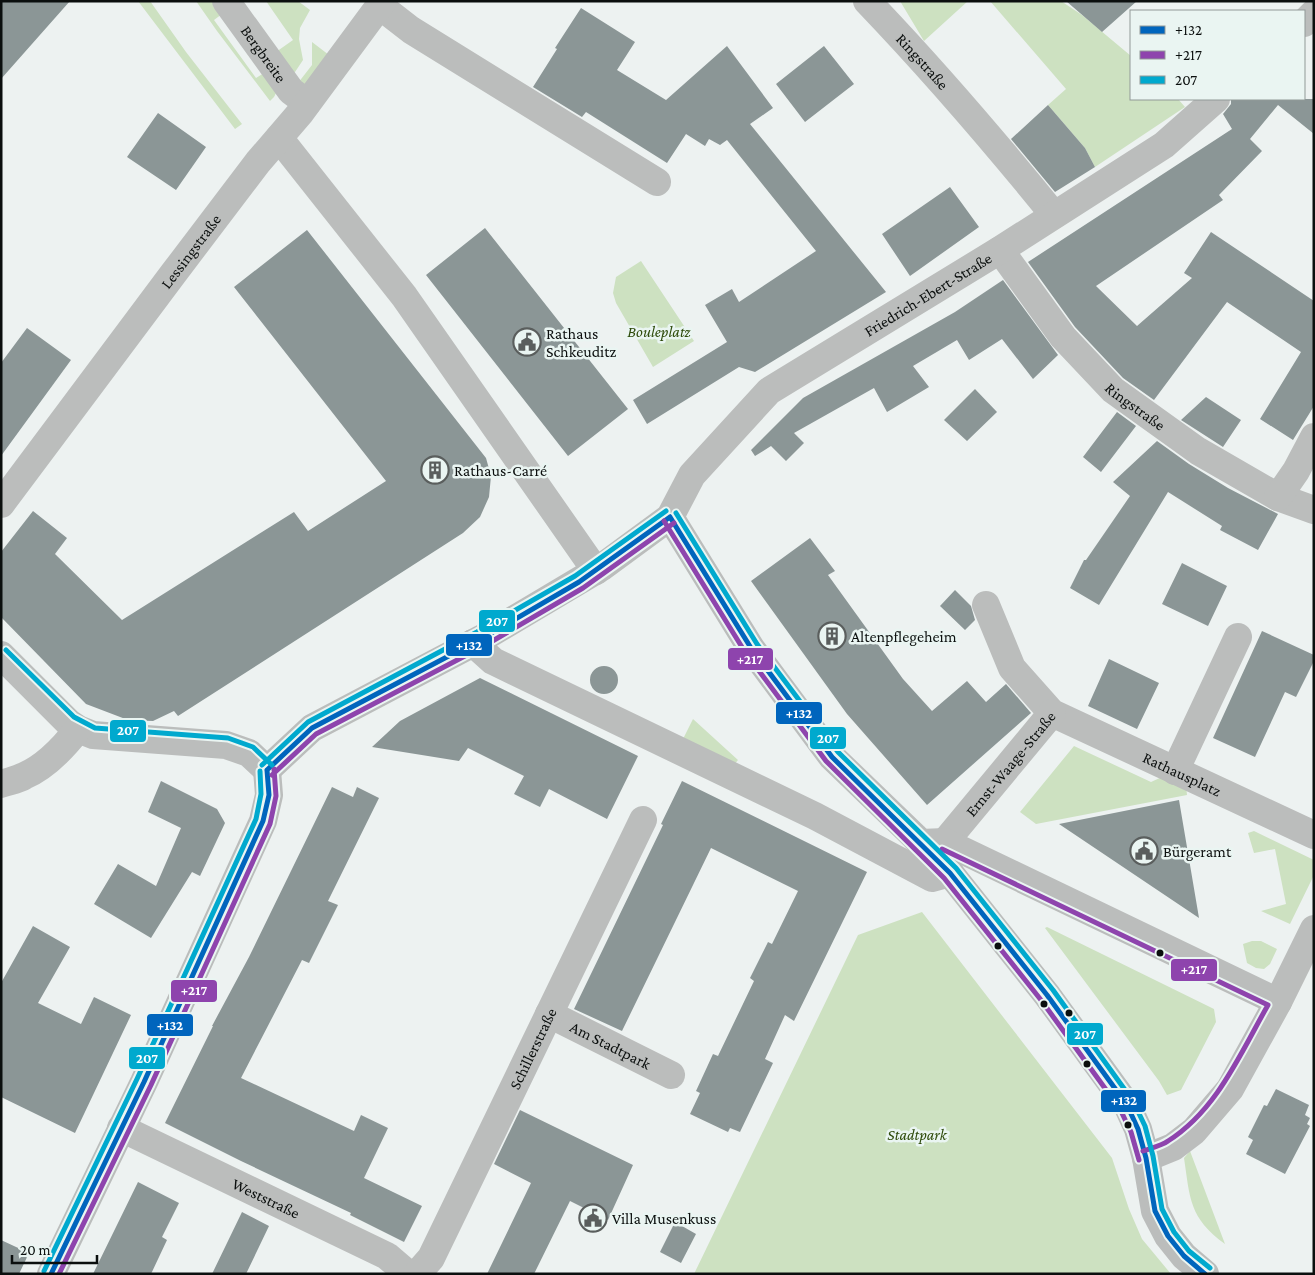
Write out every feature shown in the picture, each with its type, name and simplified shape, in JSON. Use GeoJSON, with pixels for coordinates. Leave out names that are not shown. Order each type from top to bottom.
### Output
{"type":"FeatureCollection","features":[{"type":"Feature","properties":{"kind":"street","name":"Bergbreite"},"geometry":{"type":"LineString","coordinates":[[226,1],[291,92],[307,103]]}},
{"type":"Feature","properties":{"kind":"street","name":"Ringstraße"},"geometry":{"type":"LineString","coordinates":[[867,1],[927,55],[996,134],[1054,215]]}},
{"type":"Feature","properties":{"kind":"street"},"geometry":{"type":"LineString","coordinates":[[1306,1],[1314,8]]}},
{"type":"Feature","properties":{"kind":"street","name":"Lessingstraße"},"geometry":{"type":"LineString","coordinates":[[1,504],[173,274],[307,103],[381,4]]}},
{"type":"Feature","properties":{"kind":"street"},"geometry":{"type":"LineString","coordinates":[[381,4],[411,30],[658,182]]}},
{"type":"Feature","properties":{"kind":"street"},"geometry":{"type":"LineString","coordinates":[[1305,22],[1314,13]]}},
{"type":"Feature","properties":{"kind":"street","name":"Friedrich-Ebert-Straße"},"geometry":{"type":"LineString","coordinates":[[670,518],[692,475],[769,391],[1000,250],[1164,145],[1215,100]]}},
{"type":"Feature","properties":{"kind":"street"},"geometry":{"type":"LineString","coordinates":[[278,138],[404,296],[596,571]]}},
{"type":"Feature","properties":{"kind":"street","name":"Ringstraße"},"geometry":{"type":"LineString","coordinates":[[1000,250],[1063,338],[1113,390],[1198,451],[1278,497],[1314,510]]}},
{"type":"Feature","properties":{"kind":"street"},"geometry":{"type":"LineString","coordinates":[[1278,497],[1296,470],[1314,437]]}},
{"type":"Feature","properties":{"kind":"street"},"geometry":{"type":"LineString","coordinates":[[267,770],[312,728],[473,643],[596,571],[670,518],[752,648],[832,757],[933,843],[1278,1002]]}},
{"type":"Feature","properties":{"kind":"street","name":"Ernst-Waage-Straße"},"geometry":{"type":"LineString","coordinates":[[933,843],[1052,713],[1012,668],[986,605]]}},
{"type":"Feature","properties":{"kind":"street"},"geometry":{"type":"LineString","coordinates":[[1175,771],[1238,638]]}},
{"type":"Feature","properties":{"kind":"street"},"geometry":{"type":"LineString","coordinates":[[473,643],[493,661],[815,816],[932,878],[950,873]]}},
{"type":"Feature","properties":{"kind":"street"},"geometry":{"type":"LineString","coordinates":[[1,655],[69,722],[78,729],[93,736],[226,745],[249,753],[267,770],[269,795],[263,821],[121,1128],[51,1274]]}},
{"type":"Feature","properties":{"kind":"street","name":"Rathausplatz"},"geometry":{"type":"LineString","coordinates":[[1052,713],[1314,835]]}},
{"type":"Feature","properties":{"kind":"street"},"geometry":{"type":"LineString","coordinates":[[1,784],[26,776],[32,772],[60,751],[78,729]]}},
{"type":"Feature","properties":{"kind":"street","name":"Schillerstraße"},"geometry":{"type":"LineString","coordinates":[[416,1274],[431,1258],[642,820]]}},
{"type":"Feature","properties":{"kind":"street"},"geometry":{"type":"LineString","coordinates":[[933,843],[950,873],[1047,995],[1127,1105],[1138,1129],[1146,1158],[1155,1211],[1168,1236],[1184,1256],[1205,1274]]}},
{"type":"Feature","properties":{"kind":"street"},"geometry":{"type":"LineString","coordinates":[[1146,1158],[1173,1147],[1194,1131],[1230,1088],[1278,1002],[1314,929]]}},
{"type":"Feature","properties":{"kind":"street","name":"Am Stadtpark"},"geometry":{"type":"LineString","coordinates":[[549,1014],[671,1075]]}},
{"type":"Feature","properties":{"kind":"street","name":"Weststraße"},"geometry":{"type":"LineString","coordinates":[[121,1128],[387,1256],[408,1274]]}},
{"type":"Feature","properties":{"kind":"green space"},"geometry":{"type":"Polygon","coordinates":[[[138,1],[150,1],[186,52],[242,124],[235,129],[138,1]]]}},
{"type":"Feature","properties":{"kind":"green space"},"geometry":{"type":"Polygon","coordinates":[[[196,1],[212,1],[222,14],[214,20],[256,78],[264,73],[277,91],[270,101],[217,31],[196,1]]]}},
{"type":"Feature","properties":{"kind":"green space"},"geometry":{"type":"Polygon","coordinates":[[[266,1],[298,1],[310,10],[300,28],[299,39],[303,60],[293,75],[276,52],[293,40],[266,1]]]}},
{"type":"Feature","properties":{"kind":"green space"},"geometry":{"type":"Polygon","coordinates":[[[900,1],[968,1],[924,41],[900,1]]]}},
{"type":"Feature","properties":{"kind":"green space"},"geometry":{"type":"Polygon","coordinates":[[[990,1],[1061,1],[1082,15],[1130,55],[1130,100],[1179,100],[1185,107],[1095,167],[1085,148],[1048,105],[1066,89],[990,1]]]}},
{"type":"Feature","properties":{"kind":"green space"},"geometry":{"type":"Polygon","coordinates":[[[312,42],[329,55],[306,87],[298,83],[312,65],[312,42]]]}},
{"type":"Feature","properties":{"kind":"green space","name":"Bouleplatz"},"geometry":{"type":"Polygon","coordinates":[[[641,261],[694,341],[653,367],[616,303],[613,293],[616,277],[641,261]]]}},
{"type":"Feature","properties":{"kind":"green space"},"geometry":{"type":"Polygon","coordinates":[[[693,719],[738,760],[733,766],[682,741],[693,719]]]}},
{"type":"Feature","properties":{"kind":"green space"},"geometry":{"type":"Polygon","coordinates":[[[1074,746],[1151,782],[1164,776],[1186,785],[1187,795],[1036,824],[1020,812],[1074,746]]]}},
{"type":"Feature","properties":{"kind":"green space"},"geometry":{"type":"Polygon","coordinates":[[[1254,831],[1314,860],[1314,875],[1290,924],[1261,911],[1286,904],[1275,849],[1254,853],[1248,833],[1254,831]]]}},
{"type":"Feature","properties":{"kind":"green space","name":"Stadtpark"},"geometry":{"type":"Polygon","coordinates":[[[922,912],[1112,1158],[1129,1209],[1142,1239],[1171,1274],[694,1274],[858,935],[922,912]]]}},
{"type":"Feature","properties":{"kind":"green space"},"geometry":{"type":"Polygon","coordinates":[[[1047,927],[1214,1009],[1216,1022],[1181,1090],[1167,1095],[1159,1081],[1045,928],[1047,927]]]}},
{"type":"Feature","properties":{"kind":"green space"},"geometry":{"type":"Polygon","coordinates":[[[1261,941],[1277,949],[1270,964],[1264,969],[1256,968],[1247,963],[1243,944],[1261,941]]]}},
{"type":"Feature","properties":{"kind":"green space"},"geometry":{"type":"Polygon","coordinates":[[[1190,1151],[1225,1244],[1204,1225],[1193,1206],[1184,1158],[1190,1151]]]}},
{"type":"Feature","properties":{"kind":"building"},"geometry":{"type":"Polygon","coordinates":[[[1,1],[70,1],[1,79],[1,1]]]}},
{"type":"Feature","properties":{"kind":"building"},"geometry":{"type":"Polygon","coordinates":[[[1066,1],[1137,1],[1102,32],[1066,1]]]}},
{"type":"Feature","properties":{"kind":"building"},"geometry":{"type":"Polygon","coordinates":[[[581,8],[635,42],[617,70],[666,100],[727,46],[773,108],[750,124],[886,292],[755,372],[739,367],[647,424],[633,400],[727,342],[705,305],[732,289],[739,302],[816,251],[727,140],[720,145],[709,139],[705,146],[686,134],[667,163],[586,112],[582,117],[533,87],[581,8]]]}},
{"type":"Feature","properties":{"kind":"building"},"geometry":{"type":"Polygon","coordinates":[[[824,46],[854,84],[805,122],[776,84],[824,46]]]}},
{"type":"Feature","properties":{"kind":"building"},"geometry":{"type":"Polygon","coordinates":[[[1314,99],[1314,134],[1278,105],[1250,139],[1262,151],[1219,195],[1223,200],[1096,286],[1137,326],[1192,278],[1184,273],[1211,232],[1314,301],[1314,406],[1293,440],[1260,419],[1301,352],[1227,302],[1154,400],[1123,378],[1075,327],[1028,262],[1232,129],[1223,114],[1231,104],[1231,100],[1314,99]]]}},
{"type":"Feature","properties":{"kind":"building"},"geometry":{"type":"Polygon","coordinates":[[[1048,105],[1085,148],[1095,167],[1055,192],[1011,139],[1048,105]]]}},
{"type":"Feature","properties":{"kind":"building"},"geometry":{"type":"Polygon","coordinates":[[[158,113],[206,147],[176,190],[127,157],[158,113]]]}},
{"type":"Feature","properties":{"kind":"building"},"geometry":{"type":"Polygon","coordinates":[[[950,187],[979,227],[910,276],[882,234],[950,187]]]}},
{"type":"Feature","properties":{"kind":"building","name":"Rathaus Schkeuditz"},"geometry":{"type":"Polygon","coordinates":[[[485,228],[628,409],[568,456],[426,275],[485,228]]]}},
{"type":"Feature","properties":{"kind":"building","name":"Rathaus-Carré"},"geometry":{"type":"Polygon","coordinates":[[[307,230],[486,458],[491,476],[489,497],[480,517],[463,533],[178,716],[174,711],[153,721],[128,720],[86,704],[1,617],[1,552],[33,511],[67,538],[55,554],[122,620],[294,512],[308,531],[386,481],[234,287],[307,230]]]}},
{"type":"Feature","properties":{"kind":"building"},"geometry":{"type":"Polygon","coordinates":[[[1003,280],[1058,355],[1033,379],[1002,339],[969,360],[957,340],[913,366],[929,387],[887,412],[874,388],[794,433],[804,443],[786,461],[771,446],[755,456],[751,450],[803,398],[955,312],[1003,280]]]}},
{"type":"Feature","properties":{"kind":"building"},"geometry":{"type":"Polygon","coordinates":[[[27,328],[71,360],[1,456],[1,363],[27,328]]]}},
{"type":"Feature","properties":{"kind":"building"},"geometry":{"type":"Polygon","coordinates":[[[975,389],[997,412],[967,441],[944,420],[975,389]]]}},
{"type":"Feature","properties":{"kind":"building"},"geometry":{"type":"Polygon","coordinates":[[[1206,397],[1241,420],[1223,447],[1181,420],[1206,397]]]}},
{"type":"Feature","properties":{"kind":"building"},"geometry":{"type":"Polygon","coordinates":[[[1117,412],[1136,426],[1101,472],[1083,457],[1117,412]]]}},
{"type":"Feature","properties":{"kind":"building"},"geometry":{"type":"Polygon","coordinates":[[[1157,441],[1189,464],[1228,488],[1278,514],[1258,550],[1220,530],[1222,526],[1168,492],[1099,605],[1070,588],[1084,560],[1086,560],[1130,496],[1113,482],[1157,441]]]}},
{"type":"Feature","properties":{"kind":"building","name":"Altenpflegeheim"},"geometry":{"type":"Polygon","coordinates":[[[810,538],[835,571],[828,575],[903,679],[932,711],[967,681],[986,702],[1006,684],[1031,713],[927,805],[847,714],[751,581],[810,538]]]}},
{"type":"Feature","properties":{"kind":"building"},"geometry":{"type":"Polygon","coordinates":[[[1182,563],[1227,586],[1208,626],[1162,604],[1182,563]]]}},
{"type":"Feature","properties":{"kind":"building"},"geometry":{"type":"Polygon","coordinates":[[[955,590],[971,606],[975,620],[965,630],[940,606],[955,590]]]}},
{"type":"Feature","properties":{"kind":"building"},"geometry":{"type":"Polygon","coordinates":[[[1262,631],[1314,655],[1314,661],[1296,697],[1285,692],[1255,757],[1213,738],[1262,631]]]}},
{"type":"Feature","properties":{"kind":"building"},"geometry":{"type":"Polygon","coordinates":[[[1109,659],[1159,683],[1137,729],[1088,706],[1109,659]]]}},
{"type":"Feature","properties":{"kind":"building"},"geometry":{"type":"Polygon","coordinates":[[[604,666],[614,670],[618,680],[614,690],[604,694],[594,690],[590,680],[594,670],[604,666]]]}},
{"type":"Feature","properties":{"kind":"building"},"geometry":{"type":"Polygon","coordinates":[[[480,678],[638,756],[607,819],[549,789],[540,807],[514,794],[524,776],[468,748],[459,761],[372,747],[400,721],[480,678]]]}},
{"type":"Feature","properties":{"kind":"building"},"geometry":{"type":"Polygon","coordinates":[[[161,781],[217,809],[225,823],[200,876],[192,872],[151,938],[94,904],[118,864],[156,886],[181,828],[148,812],[161,781]]]}},
{"type":"Feature","properties":{"kind":"building"},"geometry":{"type":"Polygon","coordinates":[[[682,781],[867,872],[794,1021],[785,1015],[765,1059],[773,1063],[740,1132],[730,1128],[728,1132],[690,1114],[700,1093],[696,1091],[713,1054],[718,1056],[754,981],[750,978],[768,942],[772,944],[798,891],[711,848],[622,1031],[574,1009],[663,825],[661,824],[682,781]]]}},
{"type":"Feature","properties":{"kind":"building"},"geometry":{"type":"Polygon","coordinates":[[[332,787],[353,797],[357,787],[379,798],[328,901],[338,905],[309,963],[302,960],[241,1078],[354,1131],[361,1115],[388,1128],[364,1178],[422,1206],[404,1242],[350,1215],[351,1213],[165,1123],[332,787]]]}},
{"type":"Feature","properties":{"kind":"building","name":"Bürgeramt"},"geometry":{"type":"Polygon","coordinates":[[[1179,800],[1199,918],[1059,824],[1179,800]]]}},
{"type":"Feature","properties":{"kind":"building"},"geometry":{"type":"Polygon","coordinates":[[[33,926],[70,947],[38,1003],[81,1024],[94,997],[131,1015],[75,1133],[1,1097],[1,983],[33,926]]]}},
{"type":"Feature","properties":{"kind":"building"},"geometry":{"type":"Polygon","coordinates":[[[1276,1089],[1309,1105],[1305,1115],[1310,1118],[1307,1124],[1310,1126],[1285,1174],[1246,1154],[1253,1140],[1248,1137],[1264,1105],[1267,1106],[1276,1089]]]}},
{"type":"Feature","properties":{"kind":"building"},"geometry":{"type":"Polygon","coordinates":[[[520,1110],[633,1165],[608,1220],[570,1201],[534,1274],[487,1274],[531,1183],[494,1164],[520,1110]]]}},
{"type":"Feature","properties":{"kind":"building"},"geometry":{"type":"Polygon","coordinates":[[[138,1182],[179,1203],[162,1237],[167,1240],[151,1274],[93,1274],[138,1182]]]}},
{"type":"Feature","properties":{"kind":"building"},"geometry":{"type":"Polygon","coordinates":[[[242,1212],[269,1226],[246,1274],[212,1274],[242,1212]]]}},
{"type":"Feature","properties":{"kind":"building"},"geometry":{"type":"Polygon","coordinates":[[[675,1222],[696,1234],[681,1263],[660,1252],[675,1222]]]}},
{"type":"Feature","properties":{"kind":"building"},"geometry":{"type":"Polygon","coordinates":[[[1,1240],[29,1253],[19,1274],[1,1274],[1,1240]]]}},
{"type":"Feature","properties":{"kind":"transit line","name":"207"},"geometry":{"type":"LineString","coordinates":[[262,765],[308,722],[477,632],[575,576],[666,511]]}},
{"type":"Feature","properties":{"kind":"transit line","name":"207"},"geometry":{"type":"LineString","coordinates":[[676,513],[757,644],[838,752],[956,868],[1053,990],[1133,1101],[1145,1126],[1153,1156],[1162,1209],[1174,1232],[1189,1251],[1210,1268]]}},
{"type":"Feature","properties":{"kind":"transit line","name":"+132"},"geometry":{"type":"LineString","coordinates":[[670,517],[751,648],[832,757],[950,873],[1047,995],[1127,1105],[1138,1129],[1146,1158],[1155,1211],[1168,1236],[1184,1256],[1205,1274]]}},
{"type":"Feature","properties":{"kind":"transit line","name":"+132"},"geometry":{"type":"LineString","coordinates":[[267,770],[312,728],[481,639],[579,582],[670,517]]}},
{"type":"Feature","properties":{"kind":"transit line","name":"+217"},"geometry":{"type":"LineString","coordinates":[[664,521],[745,652],[826,761],[944,878],[1041,1000],[1120,1109],[1131,1132],[1139,1160]]}},
{"type":"Feature","properties":{"kind":"transit line","name":"+217"},"geometry":{"type":"LineString","coordinates":[[272,775],[316,734],[484,646],[583,588],[674,523]]}},
{"type":"Feature","properties":{"kind":"transit line","name":"207"},"geometry":{"type":"LineString","coordinates":[[6,650],[74,717],[95,728],[228,738],[253,747],[272,765]]}},
{"type":"Feature","properties":{"kind":"transit line","name":"+217"},"geometry":{"type":"LineString","coordinates":[[59,1274],[151,1085],[270,824],[276,796],[274,769]]}},
{"type":"Feature","properties":{"kind":"transit line","name":"+132"},"geometry":{"type":"LineString","coordinates":[[51,1274],[144,1082],[263,821],[269,795],[267,770]]}},
{"type":"Feature","properties":{"kind":"transit line","name":"207"},"geometry":{"type":"LineString","coordinates":[[44,1271],[137,1079],[256,819],[261,794],[260,771]]}},
{"type":"Feature","properties":{"kind":"transit line","name":"+217"},"geometry":{"type":"LineString","coordinates":[[942,849],[1268,1005],[1226,1080],[1200,1114],[1168,1141],[1143,1151]]}},
{"type":"Feature","properties":{"kind":"place","name":"Rathaus Schkeuditz"},"geometry":{"type":"Point","coordinates":[527,342]}},
{"type":"Feature","properties":{"kind":"place","name":"Rathaus-Carré"},"geometry":{"type":"Point","coordinates":[435,470]}},
{"type":"Feature","properties":{"kind":"place","name":"Altenpflegeheim"},"geometry":{"type":"Point","coordinates":[832,636]}},
{"type":"Feature","properties":{"kind":"place","name":"Bürgeramt"},"geometry":{"type":"Point","coordinates":[1144,851]}},
{"type":"Feature","properties":{"kind":"place","name":"Villa Musenkuss"},"geometry":{"type":"Point","coordinates":[593,1218]}}]}
